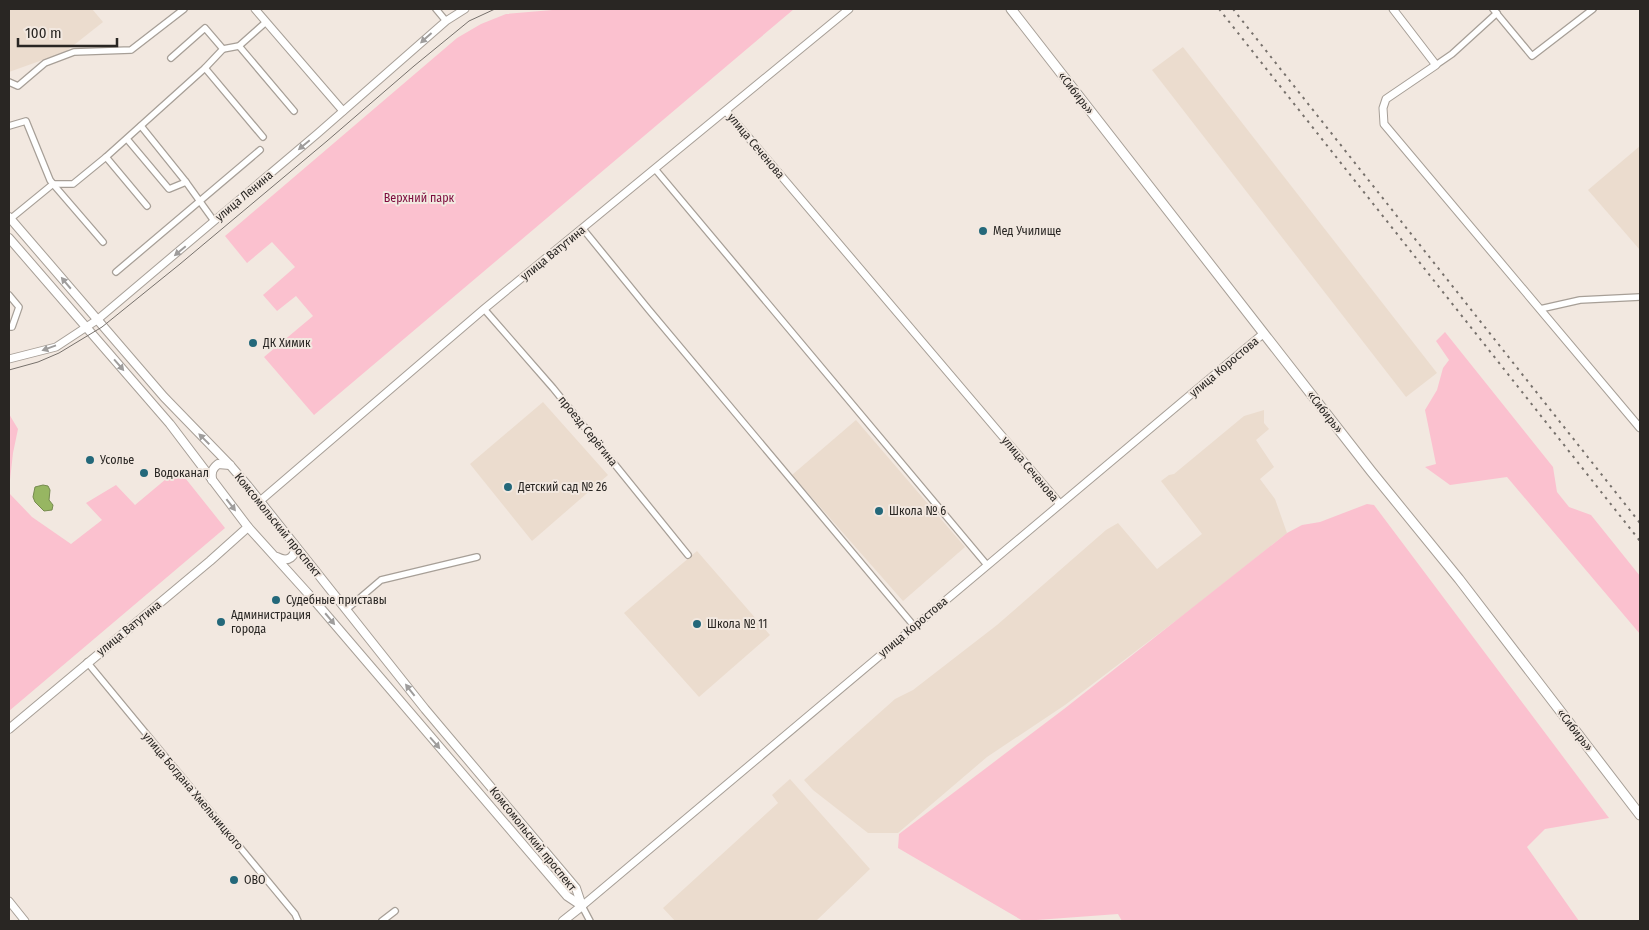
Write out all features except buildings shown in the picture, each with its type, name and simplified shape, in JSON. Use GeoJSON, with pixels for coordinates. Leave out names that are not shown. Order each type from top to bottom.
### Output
{"type":"FeatureCollection","features":[{"type":"Feature","properties":{"kind":"main road","name":"«Сибирь»"},"geometry":{"type":"LineString","coordinates":[[1011,9],[1371,471],[1459,579],[1640,815]]}},
{"type":"Feature","properties":{"kind":"main road","name":"Комсомольский проспект"},"geometry":{"type":"LineString","coordinates":[[9,219],[180,414],[230,465],[425,709],[576,888],[582,906]]}},
{"type":"Feature","properties":{"kind":"main road","name":"Комсомольский проспект"},"geometry":{"type":"LineString","coordinates":[[9,238],[170,424],[248,527],[567,896],[582,906]]}},
{"type":"Feature","properties":{"kind":"main road"},"geometry":{"type":"LineString","coordinates":[[212,480],[211,472],[213,468],[218,464],[230,465]]}},
{"type":"Feature","properties":{"kind":"main road","name":"улица Ватутина"},"geometry":{"type":"LineString","coordinates":[[9,729],[204,567],[248,527]]}},
{"type":"Feature","properties":{"kind":"main road"},"geometry":{"type":"LineString","coordinates":[[275,556],[282,560],[288,560],[293,556],[295,548],[293,542]]}},
{"type":"Feature","properties":{"kind":"main road","name":"улица Коростова"},"geometry":{"type":"LineString","coordinates":[[563,921],[582,906]]}},
{"type":"Feature","properties":{"kind":"street"},"geometry":{"type":"LineString","coordinates":[[9,82],[18,86],[45,63],[74,52],[132,50],[184,9]]}},
{"type":"Feature","properties":{"kind":"street"},"geometry":{"type":"LineString","coordinates":[[255,9],[343,111]]}},
{"type":"Feature","properties":{"kind":"street"},"geometry":{"type":"LineString","coordinates":[[436,9],[446,21]]}},
{"type":"Feature","properties":{"kind":"street","name":"улица Ленина"},"geometry":{"type":"LineString","coordinates":[[9,359],[56,347],[97,320],[446,21],[465,9]]}},
{"type":"Feature","properties":{"kind":"street","name":"улица Ватутина"},"geometry":{"type":"LineString","coordinates":[[260,501],[484,309],[849,9]]}},
{"type":"Feature","properties":{"kind":"street"},"geometry":{"type":"LineString","coordinates":[[1393,9],[1436,64]]}},
{"type":"Feature","properties":{"kind":"street"},"geometry":{"type":"LineString","coordinates":[[1593,9],[1532,56],[1495,11],[1452,54],[1386,99],[1383,108],[1384,124],[1640,428]]}},
{"type":"Feature","properties":{"kind":"street"},"geometry":{"type":"LineString","coordinates":[[9,219],[54,184],[73,184],[127,139],[205,68],[223,49],[240,46],[265,20]]}},
{"type":"Feature","properties":{"kind":"street"},"geometry":{"type":"LineString","coordinates":[[171,58],[205,28],[223,49]]}},
{"type":"Feature","properties":{"kind":"street"},"geometry":{"type":"LineString","coordinates":[[240,46],[294,111]]}},
{"type":"Feature","properties":{"kind":"street"},"geometry":{"type":"LineString","coordinates":[[205,68],[263,137]]}},
{"type":"Feature","properties":{"kind":"street","name":"улица Сеченова"},"geometry":{"type":"LineString","coordinates":[[726,111],[1060,504]]}},
{"type":"Feature","properties":{"kind":"street"},"geometry":{"type":"LineString","coordinates":[[9,126],[26,121],[50,180],[103,242]]}},
{"type":"Feature","properties":{"kind":"street"},"geometry":{"type":"LineString","coordinates":[[141,126],[186,182],[214,221]]}},
{"type":"Feature","properties":{"kind":"street"},"geometry":{"type":"LineString","coordinates":[[127,139],[169,189],[186,182]]}},
{"type":"Feature","properties":{"kind":"street"},"geometry":{"type":"LineString","coordinates":[[116,272],[260,150]]}},
{"type":"Feature","properties":{"kind":"street"},"geometry":{"type":"LineString","coordinates":[[106,157],[147,206]]}},
{"type":"Feature","properties":{"kind":"street"},"geometry":{"type":"LineString","coordinates":[[655,170],[987,565]]}},
{"type":"Feature","properties":{"kind":"street"},"geometry":{"type":"LineString","coordinates":[[583,229],[654,317],[914,626]]}},
{"type":"Feature","properties":{"kind":"street"},"geometry":{"type":"LineString","coordinates":[[9,295],[19,307],[12,327],[9,327]]}},
{"type":"Feature","properties":{"kind":"street"},"geometry":{"type":"LineString","coordinates":[[1540,309],[1562,302],[1640,297]]}},
{"type":"Feature","properties":{"kind":"street","name":"проезд Серёгина"},"geometry":{"type":"LineString","coordinates":[[484,309],[553,388],[688,555]]}},
{"type":"Feature","properties":{"kind":"street","name":"улица Коростова"},"geometry":{"type":"LineString","coordinates":[[582,906],[1264,333]]}},
{"type":"Feature","properties":{"kind":"street"},"geometry":{"type":"LineString","coordinates":[[347,609],[381,580],[477,558]]}},
{"type":"Feature","properties":{"kind":"street","name":"улица Богдана Хмельницкого"},"geometry":{"type":"LineString","coordinates":[[88,662],[94,672],[295,914],[298,921]]}},
{"type":"Feature","properties":{"kind":"street"},"geometry":{"type":"LineString","coordinates":[[9,902],[25,921]]}},
{"type":"Feature","properties":{"kind":"street"},"geometry":{"type":"LineString","coordinates":[[582,906],[590,921]]}},
{"type":"Feature","properties":{"kind":"street"},"geometry":{"type":"LineString","coordinates":[[382,921],[395,910]]}},
{"type":"Feature","properties":{"kind":"shaded area"},"geometry":{"type":"Polygon","coordinates":[[[9,9],[92,9],[103,22],[65,52],[9,72],[9,9]]]}},
{"type":"Feature","properties":{"kind":"shaded area"},"geometry":{"type":"Polygon","coordinates":[[[1183,47],[1437,373],[1406,397],[1152,70],[1183,47]]]}},
{"type":"Feature","properties":{"kind":"shaded area"},"geometry":{"type":"Polygon","coordinates":[[[1640,146],[1640,250],[1588,190],[1640,146]]]}},
{"type":"Feature","properties":{"kind":"shaded area"},"geometry":{"type":"Polygon","coordinates":[[[543,402],[608,475],[532,541],[470,464],[543,402]]]}},
{"type":"Feature","properties":{"kind":"shaded area"},"geometry":{"type":"Polygon","coordinates":[[[1264,410],[1264,423],[1269,429],[1256,440],[1274,467],[1260,479],[1275,499],[1287,533],[1065,705],[987,757],[898,833],[868,833],[813,790],[804,780],[895,699],[913,690],[997,625],[1106,530],[1118,523],[1157,569],[1202,534],[1161,481],[1174,474],[1244,416],[1264,410]]]}},
{"type":"Feature","properties":{"kind":"shaded area","name":"Школа № 6"},"geometry":{"type":"Polygon","coordinates":[[[856,420],[965,547],[903,601],[792,475],[856,420]]]}},
{"type":"Feature","properties":{"kind":"shaded area"},"geometry":{"type":"Polygon","coordinates":[[[48,486],[50,490],[49,500],[53,505],[52,510],[44,511],[35,502],[33,497],[35,487],[48,486]]]}},
{"type":"Feature","properties":{"kind":"shaded area","name":"Школа № 11"},"geometry":{"type":"Polygon","coordinates":[[[697,551],[770,635],[699,697],[624,613],[697,551]]]}},
{"type":"Feature","properties":{"kind":"shaded area"},"geometry":{"type":"Polygon","coordinates":[[[790,779],[870,869],[816,921],[675,921],[663,908],[778,803],[772,795],[790,779]]]}},
{"type":"Feature","properties":{"kind":"green space","name":"Верхний парк"},"geometry":{"type":"Polygon","coordinates":[[[564,9],[794,9],[314,415],[264,357],[313,316],[296,296],[277,311],[263,295],[295,267],[272,242],[247,263],[225,236],[457,38],[481,24],[506,14],[564,9]]]}},
{"type":"Feature","properties":{"kind":"green space"},"geometry":{"type":"Polygon","coordinates":[[[1445,332],[1553,467],[1557,492],[1569,507],[1591,515],[1640,576],[1640,634],[1507,477],[1450,485],[1425,467],[1436,464],[1425,410],[1437,390],[1443,368],[1449,360],[1436,341],[1445,332]]]}},
{"type":"Feature","properties":{"kind":"green space"},"geometry":{"type":"Polygon","coordinates":[[[9,414],[18,429],[9,489],[9,414]]]}},
{"type":"Feature","properties":{"kind":"green space"},"geometry":{"type":"Polygon","coordinates":[[[178,469],[225,528],[9,711],[9,493],[32,517],[71,544],[102,520],[86,503],[116,485],[135,505],[178,469]]]}},
{"type":"Feature","properties":{"kind":"green space"},"geometry":{"type":"Polygon","coordinates":[[[1367,504],[1374,505],[1609,818],[1545,829],[1527,847],[1579,921],[1122,921],[1118,914],[1023,921],[898,848],[899,834],[1064,709],[1287,533],[1302,525],[1320,522],[1367,504]]]}},
{"type":"Feature","properties":{"kind":"tram line"},"geometry":{"type":"LineString","coordinates":[[9,370],[38,362],[59,353],[102,327],[180,264],[469,21],[495,9]]}},
{"type":"Feature","properties":{"kind":"railway"},"geometry":{"type":"LineString","coordinates":[[1219,9],[1640,541]]}},
{"type":"Feature","properties":{"kind":"railway"},"geometry":{"type":"LineString","coordinates":[[1233,9],[1640,523]]}},
{"type":"Feature","properties":{"kind":"place","name":"Мед Училище"},"geometry":{"type":"Point","coordinates":[983,231]}},
{"type":"Feature","properties":{"kind":"place","name":"ДК Химик"},"geometry":{"type":"Point","coordinates":[253,343]}},
{"type":"Feature","properties":{"kind":"place","name":"Усолье"},"geometry":{"type":"Point","coordinates":[90,460]}},
{"type":"Feature","properties":{"kind":"place","name":"Водоканал"},"geometry":{"type":"Point","coordinates":[144,473]}},
{"type":"Feature","properties":{"kind":"place","name":"Детский сад № 26"},"geometry":{"type":"Point","coordinates":[508,487]}},
{"type":"Feature","properties":{"kind":"place","name":"Школа № 6"},"geometry":{"type":"Point","coordinates":[879,511]}},
{"type":"Feature","properties":{"kind":"place","name":"Судебные приставы"},"geometry":{"type":"Point","coordinates":[276,600]}},
{"type":"Feature","properties":{"kind":"place","name":"Администрация города"},"geometry":{"type":"Point","coordinates":[221,622]}},
{"type":"Feature","properties":{"kind":"place","name":"Школа № 11"},"geometry":{"type":"Point","coordinates":[697,624]}},
{"type":"Feature","properties":{"kind":"place","name":"ОВО"},"geometry":{"type":"Point","coordinates":[234,880]}}]}
